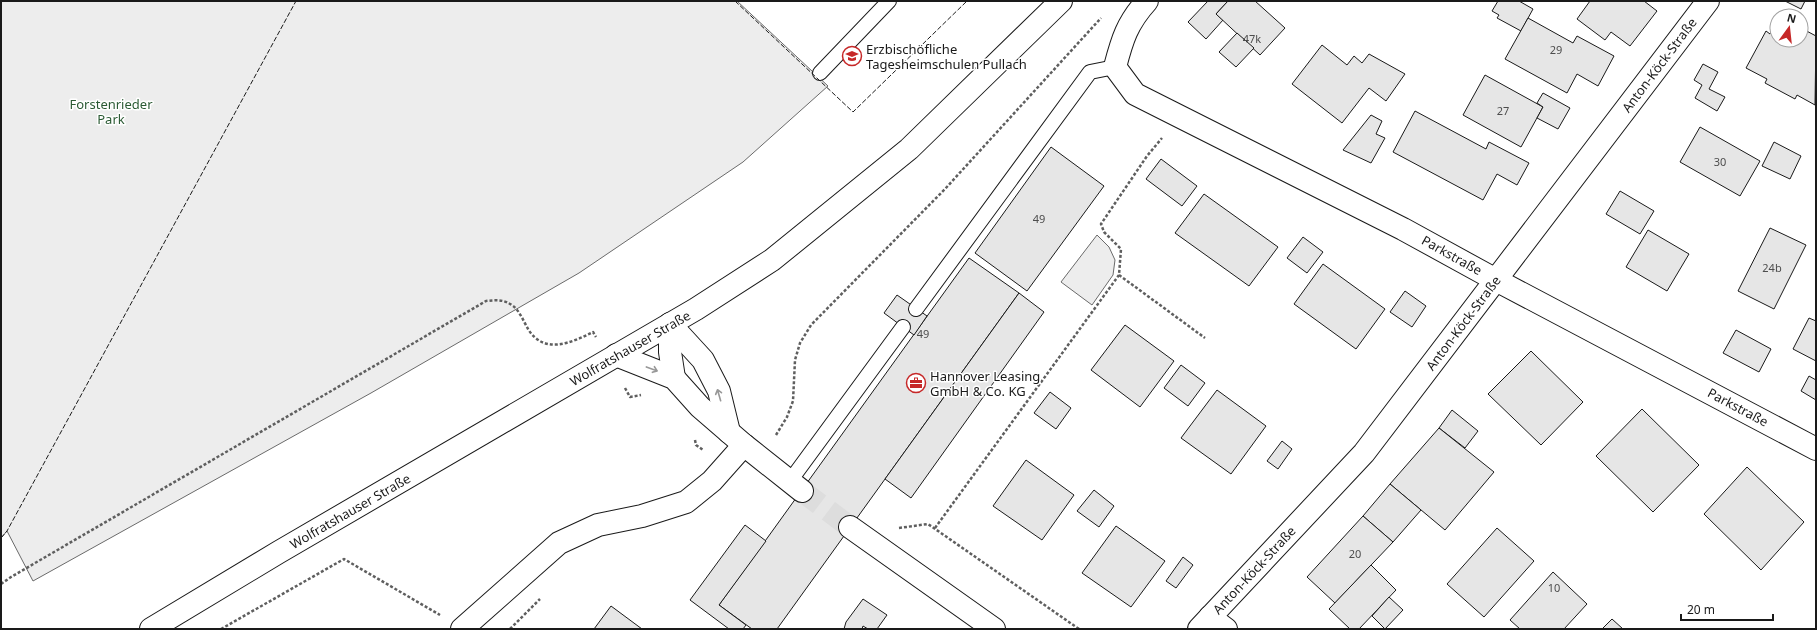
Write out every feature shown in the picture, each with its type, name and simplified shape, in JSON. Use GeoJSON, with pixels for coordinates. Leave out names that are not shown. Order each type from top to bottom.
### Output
{"type":"FeatureCollection","features":[{"type":"Feature","properties":{"kind":"street","name":"Wolfratshauser Straße"},"geometry":{"type":"LineString","coordinates":[[151,629],[278,552],[670,324],[772,260],[909,149],[1061,1]]}},
{"type":"Feature","properties":{"kind":"street"},"geometry":{"type":"LineString","coordinates":[[1115,67],[1124,36],[1139,10],[1147,1]]}},
{"type":"Feature","properties":{"kind":"street","name":"Anton-Köck-Straße"},"geometry":{"type":"LineString","coordinates":[[1212,625],[1364,453],[1708,1]]}},
{"type":"Feature","properties":{"kind":"street","name":"Parkstraße"},"geometry":{"type":"LineString","coordinates":[[1115,67],[1135,94],[1179,118],[1234,143],[1403,228],[1496,280],[1741,408],[1816,449]]}},
{"type":"Feature","properties":{"kind":"street"},"geometry":{"type":"LineString","coordinates":[[670,324],[670,352],[674,378]]}},
{"type":"Feature","properties":{"kind":"street"},"geometry":{"type":"LineString","coordinates":[[462,628],[559,543],[598,525],[642,516],[686,502],[712,481],[736,439],[719,391],[703,360],[670,324]]}},
{"type":"Feature","properties":{"kind":"street"},"geometry":{"type":"LineString","coordinates":[[612,357],[674,378],[700,407],[736,439],[796,486]]}},
{"type":"Feature","properties":{"kind":"street"},"geometry":{"type":"LineString","coordinates":[[850,527],[994,629]]}},
{"type":"Feature","properties":{"kind":"lane"},"geometry":{"type":"LineString","coordinates":[[820,73],[889,1]]}},
{"type":"Feature","properties":{"kind":"lane"},"geometry":{"type":"LineString","coordinates":[[916,309],[1090,72],[1115,67]]}},
{"type":"Feature","properties":{"kind":"lane"},"geometry":{"type":"LineString","coordinates":[[796,486],[903,327]]}},
{"type":"Feature","properties":{"kind":"path"},"geometry":{"type":"LineString","coordinates":[[774,439],[788,418],[793,401],[795,360],[800,343],[812,325],[945,189],[1106,12]]}},
{"type":"Feature","properties":{"kind":"path"},"geometry":{"type":"LineString","coordinates":[[935,528],[1119,275],[1121,249],[1104,232],[1101,224],[1147,156],[1179,118]]}},
{"type":"Feature","properties":{"kind":"path"},"geometry":{"type":"LineString","coordinates":[[1119,275],[1205,338]]}},
{"type":"Feature","properties":{"kind":"path"},"geometry":{"type":"LineString","coordinates":[[1,584],[11,576],[486,301],[500,300],[513,306],[533,337],[543,343],[554,345],[576,341],[593,332],[612,357]]}},
{"type":"Feature","properties":{"kind":"path"},"geometry":{"type":"LineString","coordinates":[[893,529],[928,524],[1079,629]]}},
{"type":"Feature","properties":{"kind":"path"},"geometry":{"type":"LineString","coordinates":[[221,629],[344,559],[462,628]]}},
{"type":"Feature","properties":{"kind":"path"},"geometry":{"type":"LineString","coordinates":[[510,629],[543,596]]}},
{"type":"Feature","properties":{"kind":"shaded area"},"geometry":{"type":"Polygon","coordinates":[[[1,1],[737,1],[828,86],[743,162],[579,273],[371,393],[33,581],[7,531],[1,538],[1,1]]]}},
{"type":"Feature","properties":{"kind":"shaded area"},"geometry":{"type":"Polygon","coordinates":[[[1097,235],[1109,247],[1115,260],[1113,275],[1092,305],[1061,282],[1097,235]]]}},
{"type":"Feature","properties":{"kind":"building"},"geometry":{"type":"Polygon","coordinates":[[[1208,1],[1228,1],[1216,14],[1223,20],[1206,39],[1188,22],[1208,1]]]}},
{"type":"Feature","properties":{"kind":"building"},"geometry":{"type":"Polygon","coordinates":[[[1228,1],[1255,1],[1285,28],[1260,55],[1216,14],[1228,1]]]}},
{"type":"Feature","properties":{"kind":"building"},"geometry":{"type":"Polygon","coordinates":[[[1498,1],[1519,1],[1533,9],[1521,31],[1497,18],[1499,15],[1492,11],[1498,1]]]}},
{"type":"Feature","properties":{"kind":"building"},"geometry":{"type":"Polygon","coordinates":[[[1590,1],[1644,1],[1657,11],[1630,46],[1611,32],[1605,40],[1577,19],[1590,1]]]}},
{"type":"Feature","properties":{"kind":"building"},"geometry":{"type":"Polygon","coordinates":[[[1785,1],[1805,1],[1802,8],[1785,1]]]}},
{"type":"Feature","properties":{"kind":"building"},"geometry":{"type":"Polygon","coordinates":[[[1528,18],[1573,43],[1577,36],[1614,56],[1598,86],[1577,74],[1567,93],[1505,59],[1528,18]]]}},
{"type":"Feature","properties":{"kind":"building"},"geometry":{"type":"Polygon","coordinates":[[[1766,31],[1769,33],[1769,48],[1809,48],[1809,32],[1816,36],[1815,105],[1797,95],[1795,99],[1765,83],[1767,79],[1746,68],[1766,31]]]}},
{"type":"Feature","properties":{"kind":"building"},"geometry":{"type":"Polygon","coordinates":[[[1237,33],[1254,48],[1236,67],[1219,52],[1237,33]]]}},
{"type":"Feature","properties":{"kind":"building"},"geometry":{"type":"Polygon","coordinates":[[[1322,45],[1347,65],[1354,56],[1362,63],[1369,54],[1405,74],[1386,101],[1369,88],[1342,123],[1292,84],[1322,45]]]}},
{"type":"Feature","properties":{"kind":"building"},"geometry":{"type":"Polygon","coordinates":[[[1703,64],[1718,72],[1709,89],[1725,97],[1717,111],[1695,98],[1702,85],[1694,80],[1703,64]]]}},
{"type":"Feature","properties":{"kind":"building"},"geometry":{"type":"Polygon","coordinates":[[[1485,75],[1543,107],[1521,147],[1463,115],[1485,75]]]}},
{"type":"Feature","properties":{"kind":"building"},"geometry":{"type":"Polygon","coordinates":[[[1543,93],[1570,108],[1558,129],[1537,118],[1543,107],[1537,103],[1543,93]]]}},
{"type":"Feature","properties":{"kind":"building"},"geometry":{"type":"Polygon","coordinates":[[[1415,111],[1486,149],[1489,142],[1529,163],[1517,185],[1497,174],[1483,200],[1393,152],[1415,111]]]}},
{"type":"Feature","properties":{"kind":"building"},"geometry":{"type":"Polygon","coordinates":[[[1371,115],[1382,121],[1376,134],[1385,138],[1371,163],[1343,150],[1371,115]]]}},
{"type":"Feature","properties":{"kind":"building"},"geometry":{"type":"Polygon","coordinates":[[[1700,127],[1760,161],[1740,196],[1680,162],[1700,127]]]}},
{"type":"Feature","properties":{"kind":"building"},"geometry":{"type":"Polygon","coordinates":[[[1774,142],[1801,156],[1790,179],[1762,166],[1774,142]]]}},
{"type":"Feature","properties":{"kind":"building"},"geometry":{"type":"Polygon","coordinates":[[[1051,147],[1104,186],[1027,291],[975,253],[1051,147]]]}},
{"type":"Feature","properties":{"kind":"building"},"geometry":{"type":"Polygon","coordinates":[[[1161,159],[1197,186],[1182,206],[1146,179],[1161,159]]]}},
{"type":"Feature","properties":{"kind":"building"},"geometry":{"type":"Polygon","coordinates":[[[1620,191],[1654,211],[1640,234],[1606,214],[1620,191]]]}},
{"type":"Feature","properties":{"kind":"building"},"geometry":{"type":"Polygon","coordinates":[[[1204,194],[1278,247],[1249,286],[1175,233],[1204,194]]]}},
{"type":"Feature","properties":{"kind":"building"},"geometry":{"type":"Polygon","coordinates":[[[1770,228],[1806,245],[1774,309],[1738,291],[1770,228]]]}},
{"type":"Feature","properties":{"kind":"building"},"geometry":{"type":"Polygon","coordinates":[[[1648,230],[1689,254],[1667,291],[1626,267],[1648,230]]]}},
{"type":"Feature","properties":{"kind":"building"},"geometry":{"type":"Polygon","coordinates":[[[1303,237],[1323,252],[1307,273],[1287,258],[1303,237]]]}},
{"type":"Feature","properties":{"kind":"building"},"geometry":{"type":"Polygon","coordinates":[[[969,258],[1019,293],[777,629],[752,629],[719,605],[969,258]]]}},
{"type":"Feature","properties":{"kind":"building"},"geometry":{"type":"Polygon","coordinates":[[[1323,264],[1385,309],[1356,349],[1294,304],[1323,264]]]}},
{"type":"Feature","properties":{"kind":"building"},"geometry":{"type":"Polygon","coordinates":[[[1405,291],[1426,306],[1412,327],[1390,312],[1405,291]]]}},
{"type":"Feature","properties":{"kind":"building"},"geometry":{"type":"Polygon","coordinates":[[[1019,293],[1044,312],[911,498],[885,479],[1019,293]]]}},
{"type":"Feature","properties":{"kind":"building"},"geometry":{"type":"Polygon","coordinates":[[[897,295],[927,316],[914,335],[884,313],[897,295]]]}},
{"type":"Feature","properties":{"kind":"building"},"geometry":{"type":"Polygon","coordinates":[[[1809,318],[1816,321],[1816,361],[1793,349],[1809,318]]]}},
{"type":"Feature","properties":{"kind":"building"},"geometry":{"type":"Polygon","coordinates":[[[1125,325],[1174,361],[1140,407],[1091,370],[1125,325]]]}},
{"type":"Feature","properties":{"kind":"building"},"geometry":{"type":"Polygon","coordinates":[[[1736,330],[1771,349],[1759,372],[1723,353],[1736,330]]]}},
{"type":"Feature","properties":{"kind":"building"},"geometry":{"type":"Polygon","coordinates":[[[1531,351],[1583,402],[1541,445],[1488,394],[1531,351]]]}},
{"type":"Feature","properties":{"kind":"building"},"geometry":{"type":"Polygon","coordinates":[[[1181,365],[1205,383],[1188,406],[1164,388],[1181,365]]]}},
{"type":"Feature","properties":{"kind":"building"},"geometry":{"type":"Polygon","coordinates":[[[1809,376],[1816,380],[1816,400],[1801,391],[1809,376]]]}},
{"type":"Feature","properties":{"kind":"building"},"geometry":{"type":"Polygon","coordinates":[[[1217,390],[1266,426],[1231,474],[1181,438],[1217,390]]]}},
{"type":"Feature","properties":{"kind":"building"},"geometry":{"type":"Polygon","coordinates":[[[1050,392],[1071,408],[1056,429],[1034,413],[1050,392]]]}},
{"type":"Feature","properties":{"kind":"building"},"geometry":{"type":"Polygon","coordinates":[[[1642,409],[1699,465],[1653,512],[1596,456],[1642,409]]]}},
{"type":"Feature","properties":{"kind":"building"},"geometry":{"type":"Polygon","coordinates":[[[1452,410],[1478,431],[1465,448],[1439,428],[1452,410]]]}},
{"type":"Feature","properties":{"kind":"building"},"geometry":{"type":"Polygon","coordinates":[[[1439,428],[1494,472],[1445,530],[1390,484],[1439,428]]]}},
{"type":"Feature","properties":{"kind":"building"},"geometry":{"type":"Polygon","coordinates":[[[1282,441],[1292,449],[1278,469],[1267,461],[1282,441]]]}},
{"type":"Feature","properties":{"kind":"building"},"geometry":{"type":"Polygon","coordinates":[[[1026,460],[1074,495],[1042,540],[993,506],[1026,460]]]}},
{"type":"Feature","properties":{"kind":"building"},"geometry":{"type":"Polygon","coordinates":[[[1747,467],[1804,522],[1761,570],[1704,514],[1747,467]]]}},
{"type":"Feature","properties":{"kind":"building"},"geometry":{"type":"Polygon","coordinates":[[[1390,484],[1421,510],[1393,542],[1363,516],[1390,484]]]}},
{"type":"Feature","properties":{"kind":"building"},"geometry":{"type":"Polygon","coordinates":[[[1094,490],[1114,506],[1099,527],[1077,511],[1094,490]]]}},
{"type":"Feature","properties":{"kind":"building"},"geometry":{"type":"Polygon","coordinates":[[[1363,516],[1393,542],[1335,603],[1307,577],[1363,516]]]}},
{"type":"Feature","properties":{"kind":"building"},"geometry":{"type":"Polygon","coordinates":[[[745,525],[766,541],[719,605],[746,625],[743,629],[729,629],[690,600],[745,525]]]}},
{"type":"Feature","properties":{"kind":"building"},"geometry":{"type":"Polygon","coordinates":[[[1116,526],[1165,561],[1131,607],[1082,573],[1116,526]]]}},
{"type":"Feature","properties":{"kind":"building"},"geometry":{"type":"Polygon","coordinates":[[[1497,528],[1534,561],[1484,617],[1447,584],[1497,528]]]}},
{"type":"Feature","properties":{"kind":"building"},"geometry":{"type":"Polygon","coordinates":[[[1183,557],[1193,565],[1176,588],[1166,581],[1183,557]]]}},
{"type":"Feature","properties":{"kind":"building"},"geometry":{"type":"Polygon","coordinates":[[[1371,565],[1396,590],[1359,629],[1350,629],[1329,609],[1371,565]]]}},
{"type":"Feature","properties":{"kind":"building"},"geometry":{"type":"Polygon","coordinates":[[[1553,572],[1587,604],[1564,629],[1520,629],[1510,620],[1553,572]]]}},
{"type":"Feature","properties":{"kind":"building"},"geometry":{"type":"Polygon","coordinates":[[[1389,597],[1403,610],[1385,629],[1372,616],[1389,597]]]}},
{"type":"Feature","properties":{"kind":"building"},"geometry":{"type":"Polygon","coordinates":[[[863,599],[887,615],[877,629],[868,629],[863,626],[862,629],[844,629],[846,622],[863,599]]]}},
{"type":"Feature","properties":{"kind":"building"},"geometry":{"type":"Polygon","coordinates":[[[611,606],[642,629],[594,629],[611,606]]]}},
{"type":"Feature","properties":{"kind":"building"},"geometry":{"type":"Polygon","coordinates":[[[1612,619],[1623,629],[1602,629],[1612,619]]]}},
{"type":"Feature","properties":{"kind":"tunnel"},"geometry":{"type":"LineString","coordinates":[[802,491],[850,527]]}},
{"type":"Feature","properties":{"kind":"fence"},"geometry":{"type":"LineString","coordinates":[[1,538],[7,531],[296,1]]}},
{"type":"Feature","properties":{"kind":"fence"},"geometry":{"type":"LineString","coordinates":[[735,1],[853,112],[967,1]]}},
{"type":"Feature","properties":{"kind":"place","name":"Erzbischöfliche Tagesheimschulen Pullach"},"geometry":{"type":"Point","coordinates":[852,56]}},
{"type":"Feature","properties":{"kind":"place","name":"Hannover Leasing GmbH & Co. KG"},"geometry":{"type":"Point","coordinates":[916,383]}},
{"type":"Feature","properties":{"kind":"park label","name":"Forstenrieder Park"},"geometry":{"type":"Point","coordinates":[111,112]}}]}
